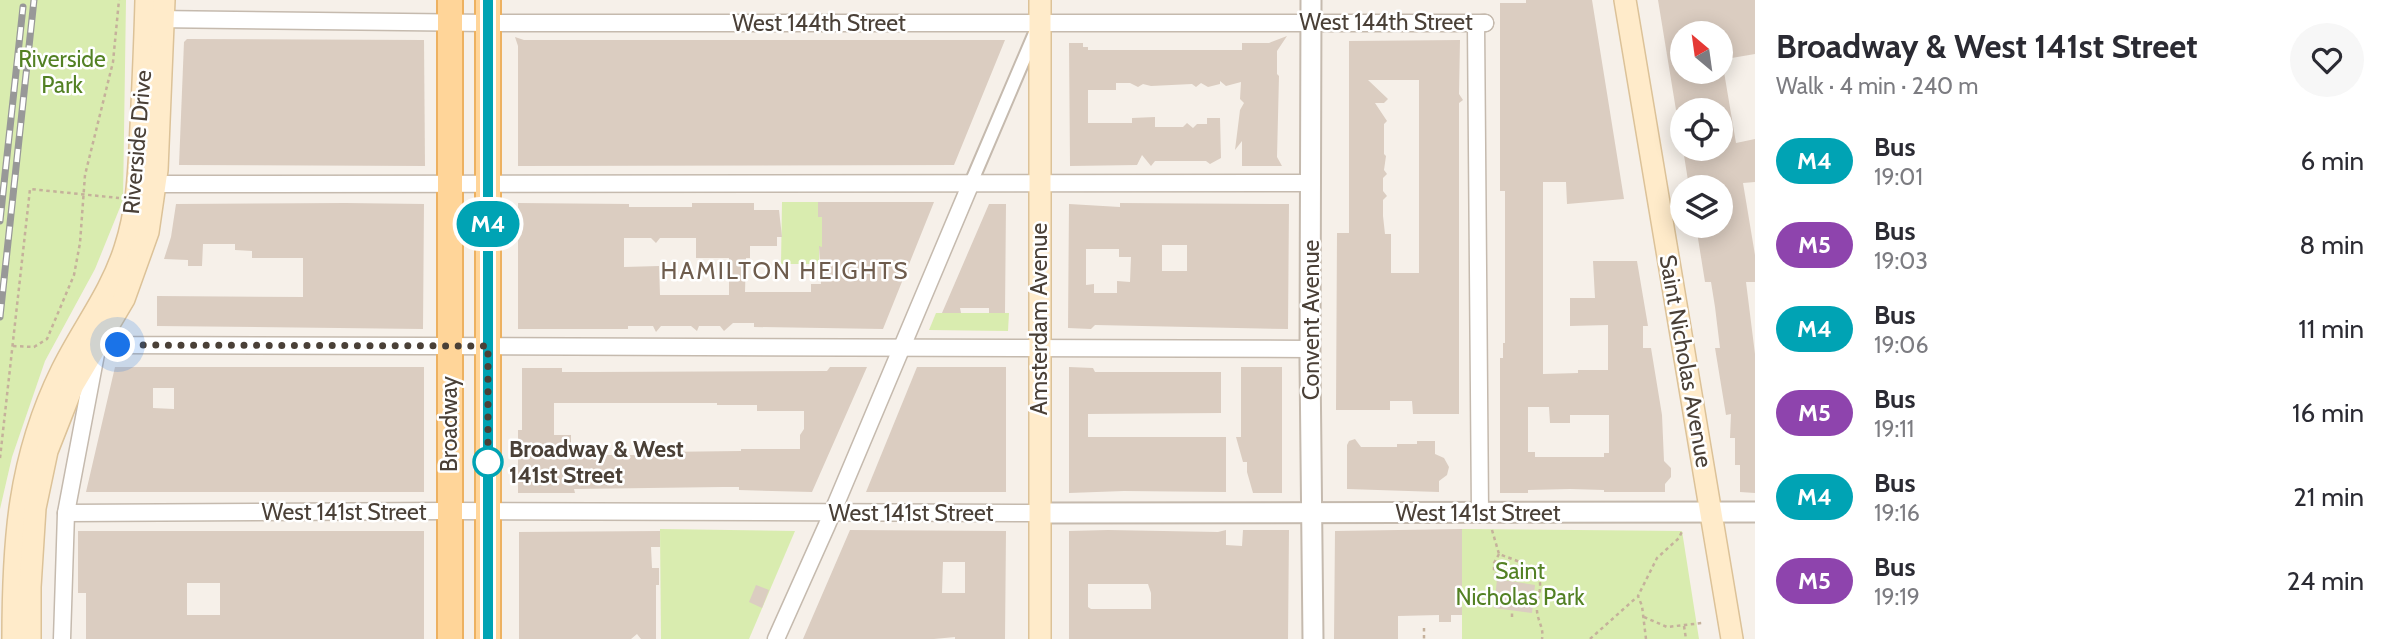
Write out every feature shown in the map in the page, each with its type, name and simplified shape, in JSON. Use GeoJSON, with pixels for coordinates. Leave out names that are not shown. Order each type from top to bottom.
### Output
{"type":"FeatureCollection","features":[{"type":"Feature","properties":{"kind":"main road","name":"Amsterdam Avenue"},"geometry":{"type":"LineString","coordinates":[[1040,0],[1040,639]]}},
{"type":"Feature","properties":{"kind":"main road","name":"Saint Nicholas Avenue"},"geometry":{"type":"LineString","coordinates":[[1625,0],[1732,639]]}},
{"type":"Feature","properties":{"kind":"main road","name":"Riverside Drive"},"geometry":{"type":"LineString","coordinates":[[30,639],[34,520],[41,473],[65,401],[94,339],[123,254],[140,189],[154,10]]}},
{"type":"Feature","properties":{"kind":"main road","name":"Broadway"},"geometry":{"type":"LineString","coordinates":[[450,11],[450,639]]}},
{"type":"Feature","properties":{"kind":"main road","name":"Broadway"},"geometry":{"type":"LineString","coordinates":[[488,11],[488,639]]}},
{"type":"Feature","properties":{"kind":"main road","name":"Riverside Drive"},"geometry":{"type":"LineString","coordinates":[[13,639],[15,546],[25,473],[52,390],[94,339]]}},
{"type":"Feature","properties":{"kind":"street","name":"Convent Avenue"},"geometry":{"type":"LineString","coordinates":[[1311,0],[1313,639]]}},
{"type":"Feature","properties":{"kind":"street","name":"West 144th Street"},"geometry":{"type":"LineString","coordinates":[[154,10],[488,11],[1040,23],[1485,23],[1476,24],[1480,513]]}},
{"type":"Feature","properties":{"kind":"street"},"geometry":{"type":"LineString","coordinates":[[776,639],[1040,23]]}},
{"type":"Feature","properties":{"kind":"street"},"geometry":{"type":"LineString","coordinates":[[140,189],[449,184],[1312,183]]}},
{"type":"Feature","properties":{"kind":"street"},"geometry":{"type":"LineString","coordinates":[[94,339],[118,345],[1310,349]]}},
{"type":"Feature","properties":{"kind":"street","name":"Riverside Drive"},"geometry":{"type":"LineString","coordinates":[[62,639],[66,513],[94,339]]}},
{"type":"Feature","properties":{"kind":"street","name":"West 141st Street"},"geometry":{"type":"LineString","coordinates":[[66,513],[1755,512]]}},
{"type":"Feature","properties":{"kind":"path"},"geometry":{"type":"LineString","coordinates":[[13,346],[34,347],[47,339],[74,275],[92,143],[113,62],[119,0]]}},
{"type":"Feature","properties":{"kind":"path"},"geometry":{"type":"LineString","coordinates":[[0,458],[30,189],[84,194],[140,189]]}},
{"type":"Feature","properties":{"kind":"path"},"geometry":{"type":"LineString","coordinates":[[1480,513],[1492,529],[1499,554],[1494,563],[1494,573],[1498,577],[1513,579]]}},
{"type":"Feature","properties":{"kind":"path"},"geometry":{"type":"LineString","coordinates":[[1590,639],[1639,596],[1657,558],[1679,538],[1685,526]]}},
{"type":"Feature","properties":{"kind":"path"},"geometry":{"type":"LineString","coordinates":[[1499,554],[1519,562],[1538,576],[1540,584],[1537,613],[1543,626],[1542,639]]}},
{"type":"Feature","properties":{"kind":"path"},"geometry":{"type":"LineString","coordinates":[[1518,577],[1519,562]]}},
{"type":"Feature","properties":{"kind":"path"},"geometry":{"type":"LineString","coordinates":[[1639,596],[1646,639]]}},
{"type":"Feature","properties":{"kind":"path"},"geometry":{"type":"LineString","coordinates":[[1511,617],[1512,610]]}},
{"type":"Feature","properties":{"kind":"path"},"geometry":{"type":"LineString","coordinates":[[1643,617],[1667,627],[1702,624]]}},
{"type":"Feature","properties":{"kind":"path"},"geometry":{"type":"LineString","coordinates":[[1684,626],[1686,639]]}},
{"type":"Feature","properties":{"kind":"path"},"geometry":{"type":"LineString","coordinates":[[1424,628],[1424,639]]}},
{"type":"Feature","properties":{"kind":"green space","name":"Riverside Park"},"geometry":{"type":"Polygon","coordinates":[[[0,0],[126,0],[123,200],[95,269],[45,361],[12,457],[0,509],[0,0]]]}},
{"type":"Feature","properties":{"kind":"green space"},"geometry":{"type":"Polygon","coordinates":[[[782,202],[818,202],[824,247],[819,247],[819,264],[781,264],[782,202]]]}},
{"type":"Feature","properties":{"kind":"green space"},"geometry":{"type":"Polygon","coordinates":[[[936,313],[1009,313],[1008,331],[929,330],[936,313]]]}},
{"type":"Feature","properties":{"kind":"green space"},"geometry":{"type":"Polygon","coordinates":[[[660,529],[795,531],[749,639],[661,639],[660,529]]]}},
{"type":"Feature","properties":{"kind":"green space","name":"Saint Nicholas Park"},"geometry":{"type":"Polygon","coordinates":[[[1462,529],[1682,531],[1699,639],[1462,639],[1462,529]]]}},
{"type":"Feature","properties":{"kind":"building"},"geometry":{"type":"Polygon","coordinates":[[[1526,0],[1592,0],[1624,199],[1567,204],[1566,182],[1543,182],[1543,374],[1608,370],[1608,325],[1570,326],[1570,298],[1595,298],[1593,261],[1637,261],[1648,326],[1643,326],[1643,348],[1651,348],[1662,415],[1664,461],[1671,468],[1671,477],[1665,484],[1665,492],[1570,489],[1500,493],[1500,358],[1503,358],[1505,343],[1505,191],[1500,191],[1500,3],[1526,3],[1526,0]],[[1528,407],[1528,452],[1535,452],[1535,457],[1604,457],[1604,453],[1609,453],[1609,415],[1570,415],[1570,423],[1550,423],[1549,407],[1528,407]]]}},
{"type":"Feature","properties":{"kind":"building"},"geometry":{"type":"Polygon","coordinates":[[[1658,0],[1755,0],[1755,54],[1733,58],[1733,21],[1670,21],[1670,73],[1658,0]]]}},
{"type":"Feature","properties":{"kind":"building"},"geometry":{"type":"Polygon","coordinates":[[[1287,36],[1277,51],[1277,157],[1282,166],[1242,166],[1242,141],[1235,150],[1240,110],[1244,103],[1240,99],[1241,82],[1226,86],[1220,81],[1220,84],[1208,87],[1201,83],[1196,87],[1192,84],[1143,84],[1138,87],[1130,83],[1116,83],[1116,90],[1088,90],[1088,123],[1132,123],[1132,118],[1155,117],[1155,127],[1183,127],[1187,123],[1193,128],[1197,124],[1207,124],[1207,118],[1220,118],[1221,158],[1210,164],[1206,161],[1155,161],[1151,166],[1142,155],[1137,165],[1070,166],[1069,43],[1083,43],[1083,47],[1088,47],[1088,50],[1242,50],[1242,43],[1269,43],[1287,36]]]}},
{"type":"Feature","properties":{"kind":"building"},"geometry":{"type":"Polygon","coordinates":[[[515,37],[524,40],[1005,40],[954,165],[518,166],[518,46],[515,37]]]}},
{"type":"Feature","properties":{"kind":"building"},"geometry":{"type":"Polygon","coordinates":[[[187,39],[424,40],[425,166],[179,165],[184,42],[187,39]]]}},
{"type":"Feature","properties":{"kind":"building"},"geometry":{"type":"Polygon","coordinates":[[[1460,40],[1459,94],[1463,100],[1459,103],[1459,414],[1413,414],[1412,401],[1390,401],[1390,410],[1336,410],[1337,233],[1349,233],[1349,41],[1460,40]],[[1368,80],[1388,99],[1384,103],[1375,103],[1387,121],[1384,124],[1384,170],[1387,174],[1383,178],[1383,191],[1387,196],[1383,200],[1383,216],[1385,234],[1391,234],[1391,273],[1419,273],[1419,80],[1368,80]]]}},
{"type":"Feature","properties":{"kind":"building"},"geometry":{"type":"Polygon","coordinates":[[[1672,84],[1726,84],[1728,98],[1674,98],[1672,84]]]}},
{"type":"Feature","properties":{"kind":"building"},"geometry":{"type":"Polygon","coordinates":[[[1733,125],[1736,143],[1755,139],[1755,182],[1743,183],[1755,255],[1755,282],[1746,282],[1755,354],[1755,493],[1740,492],[1740,465],[1735,465],[1735,438],[1730,438],[1731,414],[1726,415],[1715,348],[1720,348],[1711,282],[1705,282],[1698,238],[1733,238],[1733,175],[1687,175],[1685,161],[1733,161],[1733,125]]]}},
{"type":"Feature","properties":{"kind":"building"},"geometry":{"type":"Polygon","coordinates":[[[818,202],[934,202],[883,329],[754,327],[754,323],[733,323],[724,331],[720,326],[699,326],[697,331],[691,326],[661,326],[656,332],[653,326],[628,326],[628,329],[518,329],[518,203],[692,207],[692,203],[754,203],[754,210],[779,210],[782,237],[777,237],[777,246],[750,246],[750,258],[746,258],[745,292],[811,292],[811,284],[821,284],[819,246],[822,247],[822,217],[818,217],[818,202]],[[624,238],[624,267],[659,266],[660,295],[729,295],[729,258],[696,258],[696,238],[660,238],[656,243],[651,238],[624,238]]]}},
{"type":"Feature","properties":{"kind":"building"},"geometry":{"type":"Polygon","coordinates":[[[1120,203],[1289,204],[1288,329],[1095,325],[1091,329],[1068,328],[1069,204],[1120,207],[1120,203]],[[1162,245],[1162,271],[1187,271],[1187,245],[1162,245]],[[1086,249],[1086,285],[1094,284],[1094,293],[1117,293],[1117,281],[1130,282],[1131,257],[1119,257],[1119,249],[1086,249]]]}},
{"type":"Feature","properties":{"kind":"building"},"geometry":{"type":"Polygon","coordinates":[[[176,204],[424,204],[423,329],[157,326],[157,296],[303,297],[303,258],[252,258],[252,251],[235,250],[235,244],[203,244],[202,266],[188,266],[188,260],[164,259],[171,237],[176,204]]]}},
{"type":"Feature","properties":{"kind":"building"},"geometry":{"type":"Polygon","coordinates":[[[989,204],[1006,204],[1005,313],[989,313],[989,308],[960,308],[961,313],[942,313],[989,204]]]}},
{"type":"Feature","properties":{"kind":"building"},"geometry":{"type":"Polygon","coordinates":[[[115,367],[424,367],[424,492],[86,492],[115,367]],[[153,388],[153,408],[174,409],[174,388],[153,388]]]}},
{"type":"Feature","properties":{"kind":"building"},"geometry":{"type":"Polygon","coordinates":[[[830,367],[867,367],[812,492],[723,487],[574,489],[575,493],[518,493],[522,368],[562,368],[562,372],[827,371],[830,367]],[[554,403],[554,435],[571,435],[571,455],[660,455],[660,452],[800,449],[804,411],[757,411],[757,405],[554,403]]]}},
{"type":"Feature","properties":{"kind":"building"},"geometry":{"type":"Polygon","coordinates":[[[917,367],[1006,367],[1006,492],[866,492],[917,367]]]}},
{"type":"Feature","properties":{"kind":"building"},"geometry":{"type":"Polygon","coordinates":[[[1069,367],[1093,368],[1095,372],[1221,372],[1221,413],[1088,414],[1088,437],[1226,437],[1226,492],[1069,493],[1069,367]]]}},
{"type":"Feature","properties":{"kind":"building"},"geometry":{"type":"Polygon","coordinates":[[[1241,367],[1282,367],[1282,493],[1253,493],[1247,462],[1243,462],[1236,437],[1241,437],[1241,367]]]}},
{"type":"Feature","properties":{"kind":"building"},"geometry":{"type":"Polygon","coordinates":[[[1355,439],[1361,447],[1397,447],[1397,444],[1435,441],[1435,454],[1444,458],[1449,467],[1447,475],[1439,481],[1439,492],[1347,489],[1347,445],[1355,439]]]}},
{"type":"Feature","properties":{"kind":"building"},"geometry":{"type":"Polygon","coordinates":[[[1462,529],[1462,615],[1451,615],[1451,622],[1439,622],[1439,615],[1398,616],[1398,639],[1334,639],[1335,531],[1462,529]]]}},
{"type":"Feature","properties":{"kind":"building"},"geometry":{"type":"Polygon","coordinates":[[[850,530],[1006,531],[1005,639],[803,639],[850,530]],[[943,562],[942,593],[965,593],[965,562],[943,562]]]}},
{"type":"Feature","properties":{"kind":"building"},"geometry":{"type":"Polygon","coordinates":[[[1226,530],[1226,545],[1242,546],[1243,530],[1289,530],[1288,639],[1069,639],[1069,531],[1226,530]],[[1088,584],[1088,607],[1151,609],[1148,584],[1088,584]]]}},
{"type":"Feature","properties":{"kind":"building"},"geometry":{"type":"Polygon","coordinates":[[[78,531],[424,531],[424,639],[86,639],[86,593],[78,593],[78,531]],[[187,583],[187,615],[220,615],[220,583],[187,583]]]}},
{"type":"Feature","properties":{"kind":"building"},"geometry":{"type":"Polygon","coordinates":[[[660,531],[660,547],[651,547],[652,568],[659,568],[659,585],[656,585],[656,639],[641,639],[637,634],[631,639],[519,639],[519,532],[660,531]]]}},
{"type":"Feature","properties":{"kind":"building"},"geometry":{"type":"Polygon","coordinates":[[[1497,579],[1535,585],[1532,613],[1494,608],[1497,579]]]}},
{"type":"Feature","properties":{"kind":"building"},"geometry":{"type":"Polygon","coordinates":[[[756,585],[769,590],[762,608],[749,602],[756,585]]]}},
{"type":"Feature","properties":{"kind":"railway"},"geometry":{"type":"LineString","coordinates":[[0,317],[34,0]]}},
{"type":"Feature","properties":{"kind":"railway"},"geometry":{"type":"LineString","coordinates":[[0,221],[23,7]]}},
{"type":"Feature","properties":{"kind":"bus line","name":"M4"},"geometry":{"type":"LineString","coordinates":[[488,0],[488,639]]}},
{"type":"Feature","properties":{"kind":"place","name":"Broadway & West 141st Street"},"geometry":{"type":"Point","coordinates":[488,462]}},
{"type":"Feature","properties":{"kind":"district","name":"HAMILTON HEIGHTS"},"geometry":{"type":"Point","coordinates":[785,271]}},
{"type":"Feature","properties":{"kind":"route"},"geometry":{"type":"LineString","coordinates":[[118,345],[488,346],[488,468],[488,462]]}}]}
